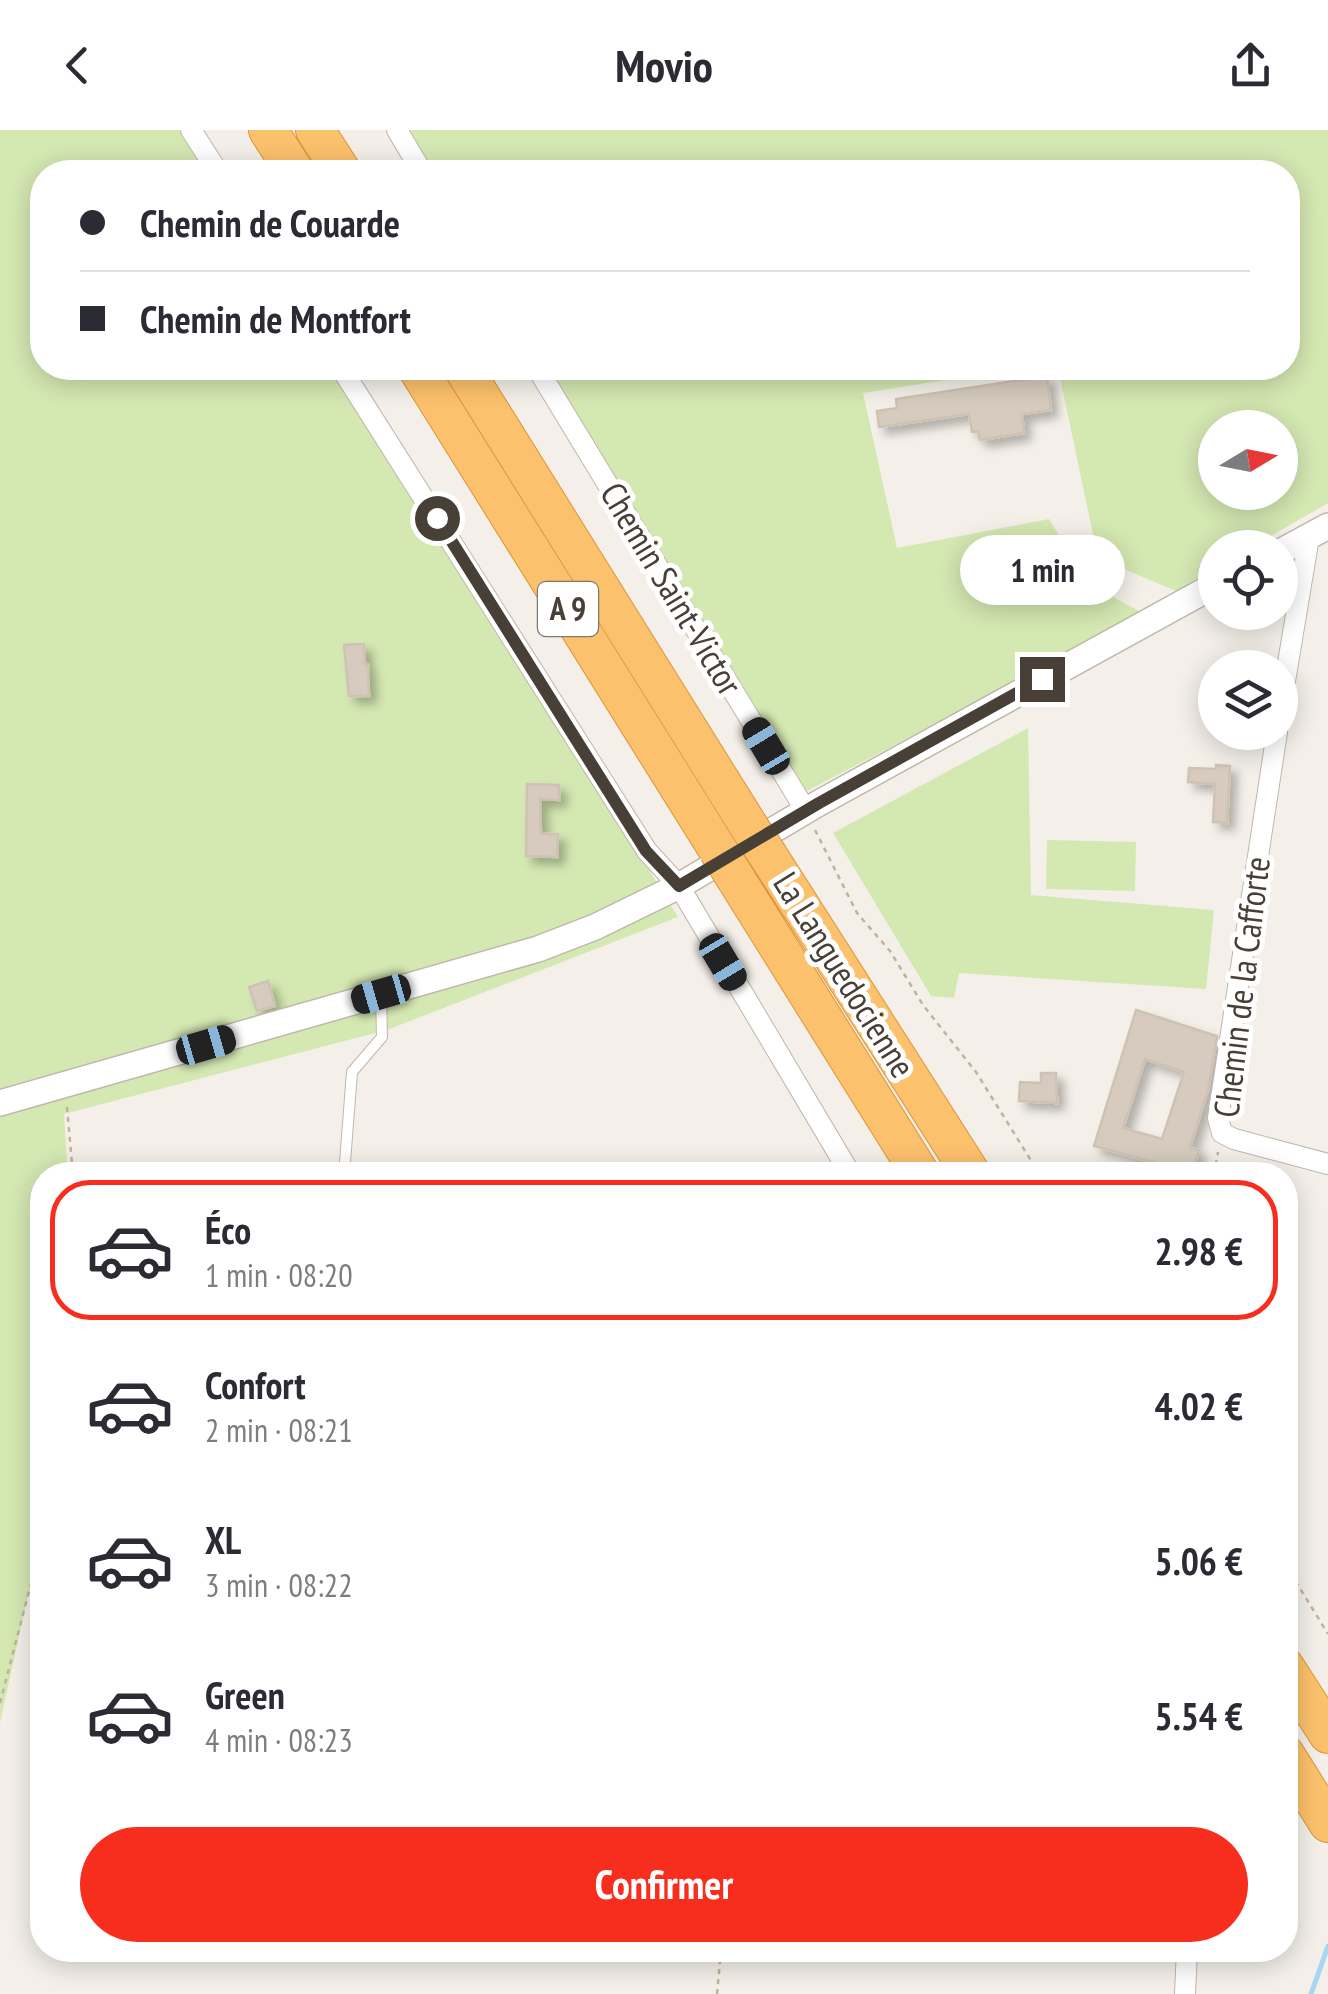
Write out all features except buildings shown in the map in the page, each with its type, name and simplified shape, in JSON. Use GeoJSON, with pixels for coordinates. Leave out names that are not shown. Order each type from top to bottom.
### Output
{"type":"FeatureCollection","features":[{"type":"Feature","properties":{"kind":"highway"},"geometry":{"type":"LineString","coordinates":[[268,130],[287,160]]}},
{"type":"Feature","properties":{"kind":"highway"},"geometry":{"type":"LineString","coordinates":[[315,130],[334,160]]}},
{"type":"Feature","properties":{"kind":"highway","name":"La Languedocienne"},"geometry":{"type":"LineString","coordinates":[[424,380],[913,1162]]}},
{"type":"Feature","properties":{"kind":"highway","name":"La Languedocienne"},"geometry":{"type":"LineString","coordinates":[[470,380],[964,1162]]}},
{"type":"Feature","properties":{"kind":"highway"},"geometry":{"type":"LineString","coordinates":[[1298,1687],[1328,1734]]}},
{"type":"Feature","properties":{"kind":"highway"},"geometry":{"type":"LineString","coordinates":[[1298,1775],[1328,1823]]}},
{"type":"Feature","properties":{"kind":"street"},"geometry":{"type":"LineString","coordinates":[[191,130],[210,160]]}},
{"type":"Feature","properties":{"kind":"street"},"geometry":{"type":"LineString","coordinates":[[397,130],[415,160]]}},
{"type":"Feature","properties":{"kind":"street"},"geometry":{"type":"LineString","coordinates":[[349,380],[646,851],[679,886],[843,1162]]}},
{"type":"Feature","properties":{"kind":"street","name":"Chemin Saint-Victor"},"geometry":{"type":"LineString","coordinates":[[544,380],[806,811]]}},
{"type":"Feature","properties":{"kind":"street"},"geometry":{"type":"LineString","coordinates":[[1293,650],[1318,532]]}},
{"type":"Feature","properties":{"kind":"street"},"geometry":{"type":"LineString","coordinates":[[0,1103],[538,949],[595,928],[679,886],[806,811],[1198,594]]}},
{"type":"Feature","properties":{"kind":"street","name":"Chemin de la Cafforte"},"geometry":{"type":"LineString","coordinates":[[1273,750],[1218,1118],[1222,1132],[1234,1139],[1328,1164]]}},
{"type":"Feature","properties":{"kind":"street"},"geometry":{"type":"LineString","coordinates":[[1185,1994],[1186,1962]]}},
{"type":"Feature","properties":{"kind":"lane"},"geometry":{"type":"LineString","coordinates":[[345,1162],[352,1072],[382,1036],[381,994]]}},
{"type":"Feature","properties":{"kind":"path"},"geometry":{"type":"LineString","coordinates":[[806,811],[857,913],[890,950],[923,1006],[976,1072],[1032,1162]]}},
{"type":"Feature","properties":{"kind":"path"},"geometry":{"type":"LineString","coordinates":[[65,1086],[72,1162]]}},
{"type":"Feature","properties":{"kind":"path"},"geometry":{"type":"LineString","coordinates":[[1216,1162],[1222,1132]]}},
{"type":"Feature","properties":{"kind":"path"},"geometry":{"type":"LineString","coordinates":[[1298,1585],[1328,1634]]}},
{"type":"Feature","properties":{"kind":"path"},"geometry":{"type":"LineString","coordinates":[[0,1703],[30,1587]]}},
{"type":"Feature","properties":{"kind":"path"},"geometry":{"type":"LineString","coordinates":[[717,1994],[720,1962]]}},
{"type":"Feature","properties":{"kind":"green space"},"geometry":{"type":"Polygon","coordinates":[[[0,130],[196,130],[215,160],[30,160],[30,380],[349,380],[678,917],[387,1030],[64,1114],[67,1162],[30,1162],[30,1587],[0,1723],[0,130]]]}},
{"type":"Feature","properties":{"kind":"green space"},"geometry":{"type":"Polygon","coordinates":[[[395,130],[1328,130],[1328,503],[1281,530],[1198,530],[1198,578],[1176,591],[1098,558],[1061,380],[1300,380],[1300,160],[414,160],[395,130]]]}},
{"type":"Feature","properties":{"kind":"green space"},"geometry":{"type":"Polygon","coordinates":[[[550,380],[946,380],[863,393],[897,548],[1049,519],[1088,583],[1144,614],[807,791],[550,380]]]}},
{"type":"Feature","properties":{"kind":"green space"},"geometry":{"type":"Polygon","coordinates":[[[1028,728],[1031,895],[1214,910],[1206,989],[959,973],[954,998],[931,996],[833,833],[1028,728]]]}},
{"type":"Feature","properties":{"kind":"green space"},"geometry":{"type":"Polygon","coordinates":[[[1047,840],[1136,842],[1135,891],[1046,889],[1047,840]]]}},
{"type":"Feature","properties":{"kind":"waterway"},"geometry":{"type":"LineString","coordinates":[[1311,1994],[1328,1946]]}},
{"type":"Feature","properties":{"kind":"route"},"geometry":{"type":"LineString","coordinates":[[437,518],[646,851],[679,886],[1042,679]]}}]}
